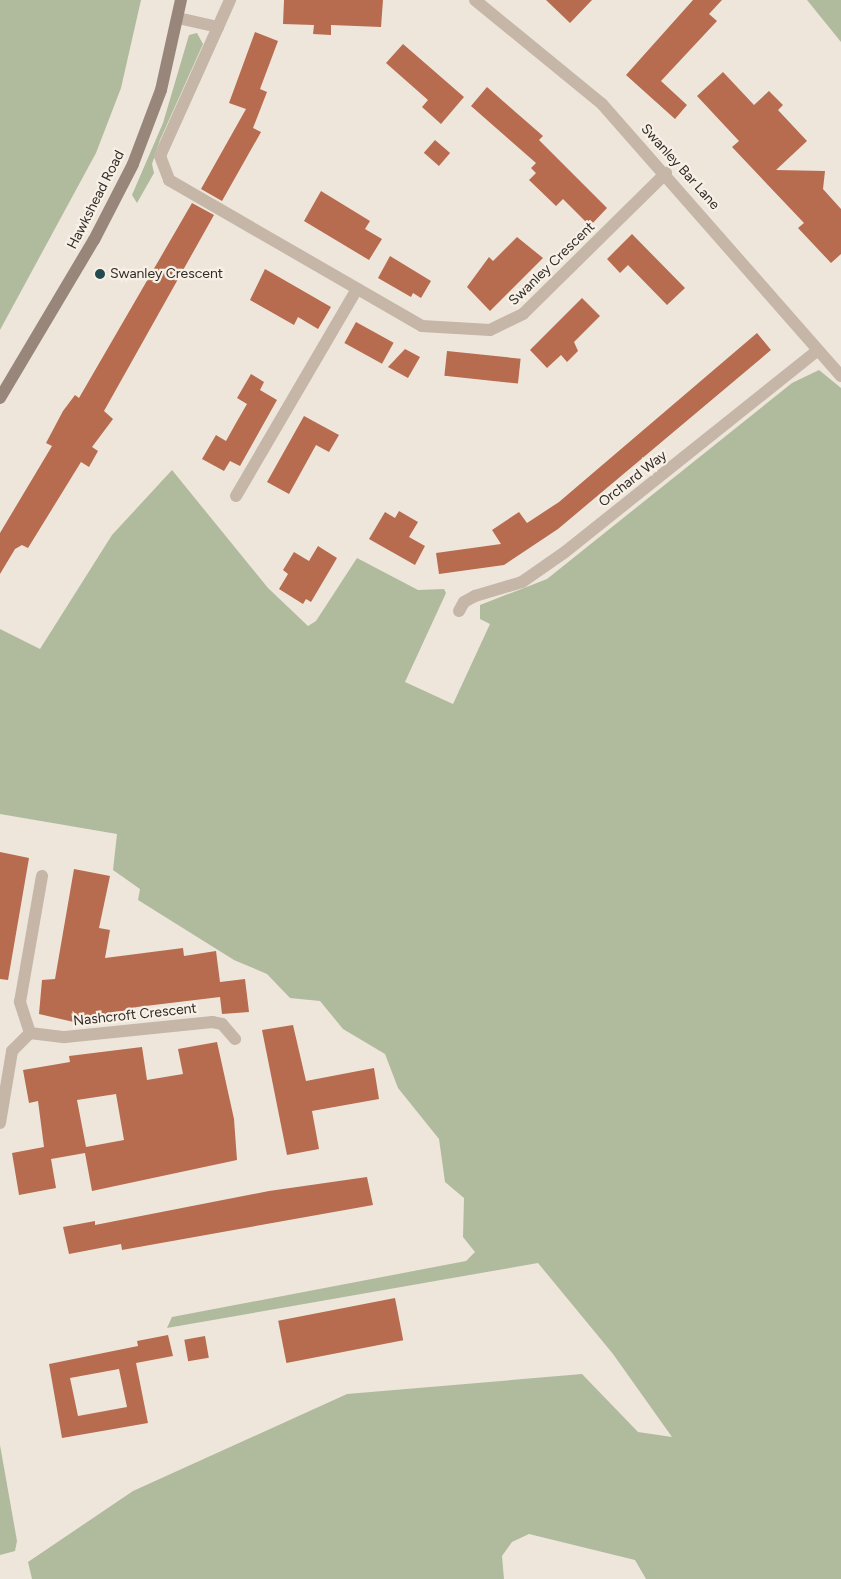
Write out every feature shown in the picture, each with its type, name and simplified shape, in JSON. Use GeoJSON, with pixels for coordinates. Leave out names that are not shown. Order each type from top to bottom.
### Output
{"type":"FeatureCollection","features":[{"type":"Feature","properties":{"kind":"street","name":"Hawkshead Road"},"geometry":{"type":"LineString","coordinates":[[0,398],[90,248],[132,164],[161,90],[178,18],[180,0]]}},
{"type":"Feature","properties":{"kind":"street","name":"Swanley Crescent"},"geometry":{"type":"LineString","coordinates":[[230,0],[160,156],[162,171],[169,180],[357,289],[436,330],[490,330],[507,324],[523,314],[666,173]]}},
{"type":"Feature","properties":{"kind":"street","name":"Swanley Bar Lane"},"geometry":{"type":"LineString","coordinates":[[475,0],[574,77],[666,173],[817,352],[841,376]]}},
{"type":"Feature","properties":{"kind":"street"},"geometry":{"type":"LineString","coordinates":[[178,18],[218,27]]}},
{"type":"Feature","properties":{"kind":"street"},"geometry":{"type":"LineString","coordinates":[[236,496],[357,289]]}},
{"type":"Feature","properties":{"kind":"street","name":"Orchard Way"},"geometry":{"type":"LineString","coordinates":[[459,611],[464,602],[475,596],[522,582],[565,552],[817,352]]}},
{"type":"Feature","properties":{"kind":"street"},"geometry":{"type":"LineString","coordinates":[[0,1123],[12,1051],[30,1033],[20,1002],[42,876]]}},
{"type":"Feature","properties":{"kind":"street","name":"Nashcroft Crescent"},"geometry":{"type":"LineString","coordinates":[[30,1033],[64,1037],[212,1022],[222,1024],[235,1039]]}},
{"type":"Feature","properties":{"kind":"green space"},"geometry":{"type":"Polygon","coordinates":[[[0,0],[141,0],[121,88],[96,153],[0,330],[0,0]]]}},
{"type":"Feature","properties":{"kind":"green space"},"geometry":{"type":"Polygon","coordinates":[[[807,0],[841,0],[841,42],[807,0]]]}},
{"type":"Feature","properties":{"kind":"green space"},"geometry":{"type":"Polygon","coordinates":[[[197,33],[203,44],[160,140],[152,164],[154,173],[137,203],[132,195],[163,123],[189,35],[197,33]]]}},
{"type":"Feature","properties":{"kind":"green space"},"geometry":{"type":"Polygon","coordinates":[[[819,370],[841,388],[841,1579],[646,1579],[635,1560],[529,1534],[512,1542],[502,1556],[504,1579],[32,1579],[28,1562],[133,1491],[347,1394],[582,1374],[638,1432],[672,1437],[613,1354],[538,1263],[167,1328],[172,1317],[466,1261],[475,1252],[463,1237],[464,1198],[445,1182],[439,1139],[398,1088],[385,1054],[343,1029],[320,1001],[290,998],[267,974],[234,960],[138,900],[140,889],[113,870],[117,834],[0,814],[0,629],[40,649],[112,535],[172,470],[268,588],[308,626],[316,621],[357,558],[418,590],[444,589],[446,593],[405,682],[453,704],[490,624],[480,619],[480,605],[547,579],[792,383],[819,370]]]}},
{"type":"Feature","properties":{"kind":"green space"},"geometry":{"type":"Polygon","coordinates":[[[0,1445],[17,1541],[15,1551],[0,1555],[0,1445]]]}},
{"type":"Feature","properties":{"kind":"building"},"geometry":{"type":"Polygon","coordinates":[[[284,0],[383,0],[381,27],[331,25],[331,35],[313,34],[314,25],[283,24],[284,0]]]}},
{"type":"Feature","properties":{"kind":"building"},"geometry":{"type":"Polygon","coordinates":[[[546,0],[592,0],[570,23],[546,0]]]}},
{"type":"Feature","properties":{"kind":"building"},"geometry":{"type":"Polygon","coordinates":[[[693,0],[722,0],[709,14],[717,21],[661,81],[687,105],[675,119],[626,75],[693,0]]]}},
{"type":"Feature","properties":{"kind":"building"},"geometry":{"type":"Polygon","coordinates":[[[255,32],[278,41],[260,89],[267,92],[253,128],[261,132],[222,201],[201,189],[246,109],[229,103],[255,32]]]}},
{"type":"Feature","properties":{"kind":"building"},"geometry":{"type":"Polygon","coordinates":[[[403,44],[464,97],[441,124],[422,107],[428,100],[386,63],[403,44]]]}},
{"type":"Feature","properties":{"kind":"building"},"geometry":{"type":"Polygon","coordinates":[[[723,72],[754,105],[769,91],[783,105],[778,110],[807,141],[776,170],[825,171],[823,189],[841,209],[841,254],[831,263],[798,228],[804,223],[732,147],[739,141],[697,96],[723,72]]]}},
{"type":"Feature","properties":{"kind":"building"},"geometry":{"type":"Polygon","coordinates":[[[487,87],[543,136],[539,140],[607,208],[590,226],[563,199],[556,206],[529,180],[536,173],[531,168],[536,163],[471,106],[487,87]]]}},
{"type":"Feature","properties":{"kind":"building"},"geometry":{"type":"Polygon","coordinates":[[[435,140],[450,153],[439,166],[424,153],[435,140]]]}},
{"type":"Feature","properties":{"kind":"building"},"geometry":{"type":"Polygon","coordinates":[[[321,191],[370,221],[365,229],[382,239],[369,260],[304,221],[321,191]]]}},
{"type":"Feature","properties":{"kind":"building"},"geometry":{"type":"Polygon","coordinates":[[[192,203],[214,215],[104,411],[113,419],[92,447],[98,451],[89,467],[81,462],[28,548],[22,545],[15,549],[0,574],[0,533],[52,446],[46,443],[63,411],[75,395],[79,398],[192,203]]]}},
{"type":"Feature","properties":{"kind":"building"},"geometry":{"type":"Polygon","coordinates":[[[632,234],[685,288],[667,305],[628,265],[620,273],[607,259],[632,234]]]}},
{"type":"Feature","properties":{"kind":"building"},"geometry":{"type":"Polygon","coordinates":[[[517,237],[543,258],[490,311],[467,287],[489,257],[493,261],[517,237]]]}},
{"type":"Feature","properties":{"kind":"building"},"geometry":{"type":"Polygon","coordinates":[[[390,256],[431,281],[421,298],[413,293],[411,297],[378,278],[390,256]]]}},
{"type":"Feature","properties":{"kind":"building"},"geometry":{"type":"Polygon","coordinates":[[[265,269],[331,307],[318,329],[298,317],[294,325],[250,300],[265,269]]]}},
{"type":"Feature","properties":{"kind":"building"},"geometry":{"type":"Polygon","coordinates":[[[582,298],[600,316],[574,342],[578,351],[567,362],[561,355],[547,368],[530,350],[582,298]]]}},
{"type":"Feature","properties":{"kind":"building"},"geometry":{"type":"Polygon","coordinates":[[[356,322],[394,343],[382,364],[344,343],[356,322]]]}},
{"type":"Feature","properties":{"kind":"building"},"geometry":{"type":"Polygon","coordinates":[[[757,333],[771,350],[558,529],[504,565],[439,574],[436,553],[501,544],[492,530],[519,512],[527,523],[559,502],[757,333]]]}},
{"type":"Feature","properties":{"kind":"building"},"geometry":{"type":"Polygon","coordinates":[[[405,349],[420,357],[408,378],[388,367],[405,349]]]}},
{"type":"Feature","properties":{"kind":"building"},"geometry":{"type":"Polygon","coordinates":[[[447,351],[521,359],[518,384],[444,376],[447,351]]]}},
{"type":"Feature","properties":{"kind":"building"},"geometry":{"type":"Polygon","coordinates":[[[251,374],[264,382],[260,390],[277,400],[240,466],[230,461],[224,471],[202,459],[216,435],[226,441],[247,404],[237,398],[251,374]]]}},
{"type":"Feature","properties":{"kind":"building"},"geometry":{"type":"Polygon","coordinates":[[[304,416],[339,435],[329,452],[316,445],[289,494],[267,482],[304,416]]]}},
{"type":"Feature","properties":{"kind":"building"},"geometry":{"type":"Polygon","coordinates":[[[399,511],[418,522],[409,537],[425,546],[415,565],[369,539],[385,512],[395,518],[399,511]]]}},
{"type":"Feature","properties":{"kind":"building"},"geometry":{"type":"Polygon","coordinates":[[[318,546],[337,558],[311,602],[306,599],[303,604],[279,589],[288,574],[283,570],[294,552],[309,561],[318,546]]]}},
{"type":"Feature","properties":{"kind":"building"},"geometry":{"type":"Polygon","coordinates":[[[0,852],[29,858],[8,980],[0,979],[0,852]]]}},
{"type":"Feature","properties":{"kind":"building"},"geometry":{"type":"Polygon","coordinates":[[[74,869],[110,876],[99,928],[110,930],[105,958],[183,948],[184,956],[216,951],[220,982],[245,979],[249,1012],[222,1014],[220,997],[137,1007],[78,1023],[39,1014],[42,980],[55,979],[74,869]]]}},
{"type":"Feature","properties":{"kind":"building"},"geometry":{"type":"Polygon","coordinates":[[[293,1025],[306,1081],[374,1068],[379,1099],[312,1111],[319,1149],[287,1155],[262,1030],[293,1025]]]}},
{"type":"Feature","properties":{"kind":"building"},"geometry":{"type":"Polygon","coordinates":[[[217,1042],[234,1119],[237,1160],[92,1191],[85,1153],[51,1159],[56,1188],[19,1195],[12,1153],[44,1147],[38,1101],[29,1103],[23,1070],[70,1062],[69,1056],[142,1047],[147,1080],[183,1074],[178,1049],[217,1042]],[[116,1094],[77,1100],[86,1147],[124,1140],[116,1094]]]}},
{"type":"Feature","properties":{"kind":"building"},"geometry":{"type":"Polygon","coordinates":[[[367,1177],[373,1205],[122,1250],[121,1244],[69,1254],[63,1227],[95,1221],[95,1225],[269,1191],[367,1177]]]}},
{"type":"Feature","properties":{"kind":"building"},"geometry":{"type":"Polygon","coordinates":[[[395,1298],[403,1340],[286,1363],[278,1321],[395,1298]]]}},
{"type":"Feature","properties":{"kind":"building"},"geometry":{"type":"Polygon","coordinates":[[[168,1335],[173,1356],[136,1363],[148,1423],[62,1438],[49,1364],[138,1346],[137,1341],[168,1335]],[[119,1369],[70,1378],[78,1416],[127,1407],[119,1369]]]}},
{"type":"Feature","properties":{"kind":"building"},"geometry":{"type":"Polygon","coordinates":[[[205,1336],[209,1358],[188,1361],[184,1340],[205,1336]]]}},
{"type":"Feature","properties":{"kind":"place","name":"Swanley Crescent"},"geometry":{"type":"Point","coordinates":[100,274]}}]}
